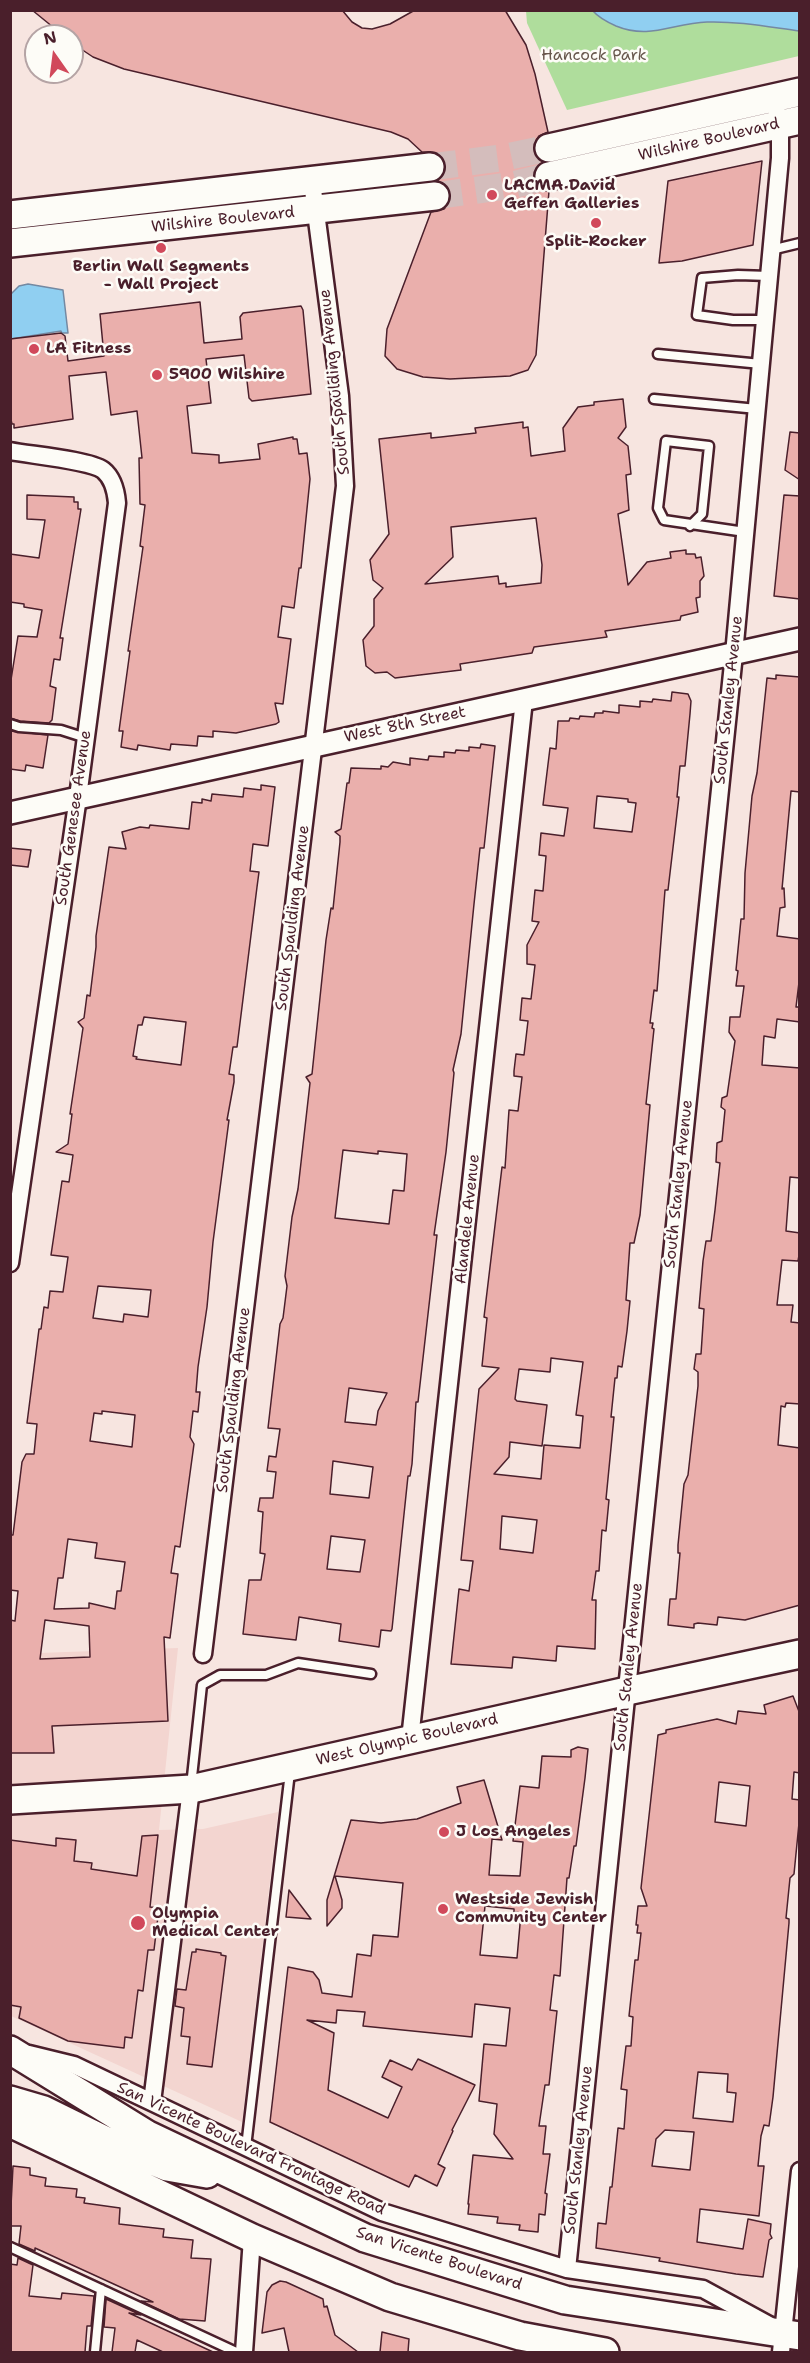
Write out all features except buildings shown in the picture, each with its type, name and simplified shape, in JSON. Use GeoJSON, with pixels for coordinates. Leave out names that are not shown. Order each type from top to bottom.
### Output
{"type":"FeatureCollection","features":[{"type":"Feature","properties":{"kind":"main road","name":"Wilshire Boulevard"},"geometry":{"type":"LineString","coordinates":[[549,148],[800,92]]}},
{"type":"Feature","properties":{"kind":"main road","name":"Wilshire Boulevard"},"geometry":{"type":"LineString","coordinates":[[549,176],[790,122]]}},
{"type":"Feature","properties":{"kind":"main road","name":"Wilshire Boulevard"},"geometry":{"type":"LineString","coordinates":[[10,215],[430,167]]}},
{"type":"Feature","properties":{"kind":"main road","name":"Wilshire Boulevard"},"geometry":{"type":"LineString","coordinates":[[10,243],[435,196]]}},
{"type":"Feature","properties":{"kind":"main road","name":"West Olympic Boulevard"},"geometry":{"type":"LineString","coordinates":[[10,1800],[190,1789],[800,1654]]}},
{"type":"Feature","properties":{"kind":"main road","name":"San Vicente Boulevard"},"geometry":{"type":"LineString","coordinates":[[10,2050],[148,2135],[366,2238],[565,2300],[790,2337]]}},
{"type":"Feature","properties":{"kind":"main road"},"geometry":{"type":"LineString","coordinates":[[10,2100],[44,2110],[117,2146],[167,2167],[247,2182]]}},
{"type":"Feature","properties":{"kind":"main road"},"geometry":{"type":"LineString","coordinates":[[10,2123],[252,2238],[390,2297],[519,2344],[606,2352]]}},
{"type":"Feature","properties":{"kind":"street","name":"South Stanley Avenue"},"geometry":{"type":"LineString","coordinates":[[567,2269],[735,654],[780,158],[790,122],[773,98]]}},
{"type":"Feature","properties":{"kind":"street","name":"South Spaulding Avenue"},"geometry":{"type":"LineString","coordinates":[[203,1654],[345,486],[340,396],[312,182]]}},
{"type":"Feature","properties":{"kind":"street","name":"South Genesee Avenue"},"geometry":{"type":"LineString","coordinates":[[10,451],[88,464],[102,469],[116,490],[117,503],[78,797],[10,1263]]}},
{"type":"Feature","properties":{"kind":"street","name":"West 8th Street"},"geometry":{"type":"LineString","coordinates":[[10,813],[800,639]]}},
{"type":"Feature","properties":{"kind":"street","name":"Alandele Avenue"},"geometry":{"type":"LineString","coordinates":[[410,1739],[524,700]]}},
{"type":"Feature","properties":{"kind":"street"},"geometry":{"type":"LineString","coordinates":[[152,2102],[190,1789]]}},
{"type":"Feature","properties":{"kind":"street","name":"San Vicente Boulevard Frontage Road"},"geometry":{"type":"LineString","coordinates":[[10,2050],[74,2066],[382,2212],[567,2269],[703,2289],[790,2337]]}},
{"type":"Feature","properties":{"kind":"street"},"geometry":{"type":"LineString","coordinates":[[790,2337],[800,2171]]}},
{"type":"Feature","properties":{"kind":"street"},"geometry":{"type":"LineString","coordinates":[[244,2352],[252,2238]]}},
{"type":"Feature","properties":{"kind":"lane"},"geometry":{"type":"LineString","coordinates":[[771,250],[800,243]]}},
{"type":"Feature","properties":{"kind":"lane"},"geometry":{"type":"LineString","coordinates":[[765,320],[733,320],[697,315],[702,278],[738,275],[769,276]]}},
{"type":"Feature","properties":{"kind":"lane"},"geometry":{"type":"LineString","coordinates":[[658,354],[761,364]]}},
{"type":"Feature","properties":{"kind":"lane"},"geometry":{"type":"LineString","coordinates":[[654,399],[757,409]]}},
{"type":"Feature","properties":{"kind":"lane"},"geometry":{"type":"LineString","coordinates":[[690,526],[702,514],[709,446],[666,441],[658,508],[664,520],[690,526],[746,532]]}},
{"type":"Feature","properties":{"kind":"lane"},"geometry":{"type":"LineString","coordinates":[[10,724],[19,727],[61,730],[86,738]]}},
{"type":"Feature","properties":{"kind":"lane"},"geometry":{"type":"LineString","coordinates":[[190,1789],[202,1685],[220,1675],[267,1675],[298,1663],[371,1674]]}},
{"type":"Feature","properties":{"kind":"lane"},"geometry":{"type":"LineString","coordinates":[[246,2147],[291,1767]]}},
{"type":"Feature","properties":{"kind":"lane"},"geometry":{"type":"LineString","coordinates":[[10,2247],[236,2352]]}},
{"type":"Feature","properties":{"kind":"lane"},"geometry":{"type":"LineString","coordinates":[[95,2352],[101,2289]]}},
{"type":"Feature","properties":{"kind":"shaded area","name":"Olympia Medical Center"},"geometry":{"type":"Polygon","coordinates":[[[178,1648],[159,1830],[203,1829],[278,1812],[242,2122],[11,2016],[11,1654],[178,1648]]]}},
{"type":"Feature","properties":{"kind":"green space","name":"Hancock Park"},"geometry":{"type":"Polygon","coordinates":[[[526,11],[799,11],[799,56],[567,110],[527,23],[526,11]]]}},
{"type":"Feature","properties":{"kind":"water"},"geometry":{"type":"Polygon","coordinates":[[[593,11],[799,11],[799,31],[719,22],[695,23],[651,31],[628,30],[603,20],[593,11]]]}},
{"type":"Feature","properties":{"kind":"water"},"geometry":{"type":"Polygon","coordinates":[[[28,284],[63,290],[68,333],[61,331],[11,339],[11,294],[19,286],[28,284]]]}},
{"type":"Feature","properties":{"kind":"tunnel"},"geometry":{"type":"LineString","coordinates":[[430,167],[501,158],[549,148]]}},
{"type":"Feature","properties":{"kind":"tunnel"},"geometry":{"type":"LineString","coordinates":[[435,196],[513,185],[549,176]]}},
{"type":"Feature","properties":{"kind":"place","name":"LACMA David Geffen Galleries"},"geometry":{"type":"Point","coordinates":[492,195]}},
{"type":"Feature","properties":{"kind":"place","name":"Split-Rocker"},"geometry":{"type":"Point","coordinates":[596,223]}},
{"type":"Feature","properties":{"kind":"place","name":"Berlin Wall Segments - Wall Project"},"geometry":{"type":"Point","coordinates":[161,248]}},
{"type":"Feature","properties":{"kind":"place","name":"LA Fitness"},"geometry":{"type":"Point","coordinates":[34,349]}},
{"type":"Feature","properties":{"kind":"place","name":"5900 Wilshire"},"geometry":{"type":"Point","coordinates":[157,375]}},
{"type":"Feature","properties":{"kind":"place","name":"J Los Angeles"},"geometry":{"type":"Point","coordinates":[444,1832]}},
{"type":"Feature","properties":{"kind":"place","name":"Westside Jewish Community Center"},"geometry":{"type":"Point","coordinates":[443,1909]}},
{"type":"Feature","properties":{"kind":"place","name":"Olympia Medical Center"},"geometry":{"type":"Point","coordinates":[138,1923]}}]}
